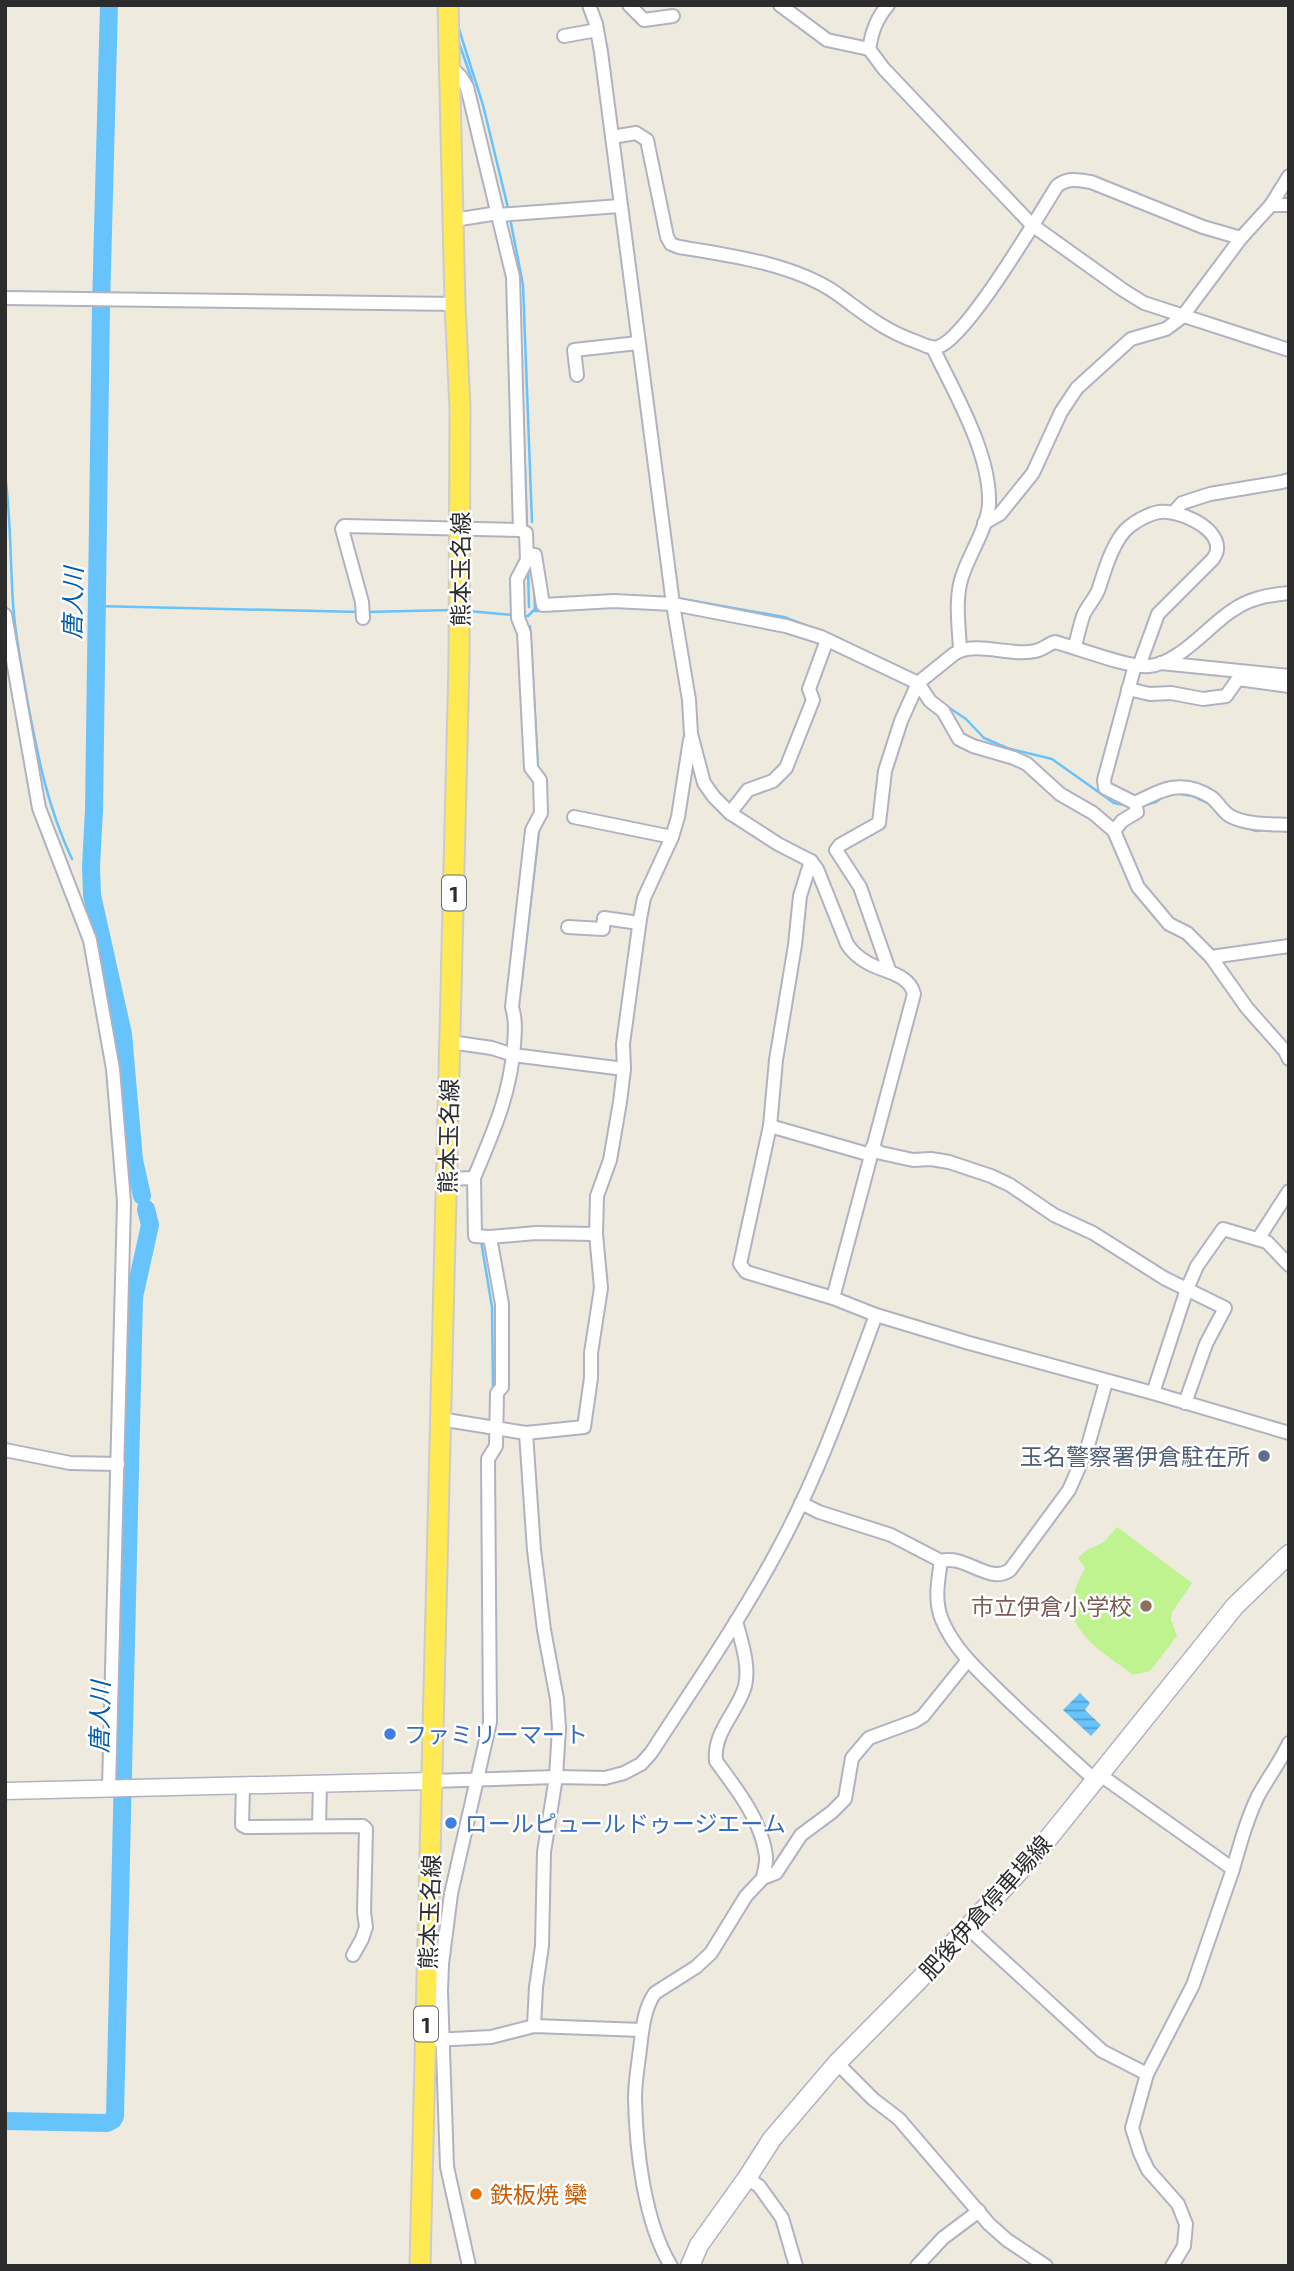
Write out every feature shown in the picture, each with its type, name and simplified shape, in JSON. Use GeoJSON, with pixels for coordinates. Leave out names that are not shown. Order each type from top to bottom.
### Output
{"type":"FeatureCollection","features":[{"type":"Feature","properties":{"kind":"main road","name":"熊本玉名線"},"geometry":{"type":"LineString","coordinates":[[419,2266],[441,2039],[432,1781],[458,773],[460,408],[448,5]]}},
{"type":"Feature","properties":{"kind":"main road","name":"肥後伊倉停車場線"},"geometry":{"type":"LineString","coordinates":[[690,2266],[699,2245],[772,2138],[837,2063],[918,1981],[1039,1850],[1235,1606],[1288,1556]]}},
{"type":"Feature","properties":{"kind":"street"},"geometry":{"type":"LineString","coordinates":[[589,5],[597,30],[612,137],[673,604],[689,700],[691,734],[704,783],[730,813],[778,844],[811,861],[853,952],[870,964],[889,970],[907,982],[914,994],[833,1297]]}},
{"type":"Feature","properties":{"kind":"street"},"geometry":{"type":"LineString","coordinates":[[629,5],[643,20],[673,16]]}},
{"type":"Feature","properties":{"kind":"street"},"geometry":{"type":"LineString","coordinates":[[779,5],[827,40],[869,49],[902,88],[1032,225],[1123,290],[1144,303],[1182,317],[1289,350]]}},
{"type":"Feature","properties":{"kind":"street"},"geometry":{"type":"LineString","coordinates":[[869,49],[872,30],[888,5]]}},
{"type":"Feature","properties":{"kind":"street"},"geometry":{"type":"LineString","coordinates":[[564,36],[597,30]]}},
{"type":"Feature","properties":{"kind":"street"},"geometry":{"type":"LineString","coordinates":[[450,66],[467,87],[502,214],[513,277],[520,530]]}},
{"type":"Feature","properties":{"kind":"street"},"geometry":{"type":"LineString","coordinates":[[612,137],[636,133],[647,140],[667,237],[671,244],[746,257],[807,277],[834,292],[876,324],[894,334],[933,348],[940,346],[956,332],[989,293],[1057,186],[1063,181],[1071,179],[1091,182],[1203,227],[1241,238]]}},
{"type":"Feature","properties":{"kind":"street"},"geometry":{"type":"LineString","coordinates":[[984,523],[1000,514],[1033,473],[1061,412],[1077,388],[1131,339],[1166,329],[1182,317],[1241,238],[1271,205],[1289,176]]}},
{"type":"Feature","properties":{"kind":"street"},"geometry":{"type":"LineString","coordinates":[[1271,205],[1289,205]]}},
{"type":"Feature","properties":{"kind":"street"},"geometry":{"type":"LineString","coordinates":[[454,220],[620,206]]}},
{"type":"Feature","properties":{"kind":"street"},"geometry":{"type":"LineString","coordinates":[[5,298],[455,304]]}},
{"type":"Feature","properties":{"kind":"street"},"geometry":{"type":"LineString","coordinates":[[577,374],[574,350],[638,343]]}},
{"type":"Feature","properties":{"kind":"street"},"geometry":{"type":"LineString","coordinates":[[933,348],[980,449],[989,504],[961,580],[957,603],[960,650]]}},
{"type":"Feature","properties":{"kind":"street"},"geometry":{"type":"LineString","coordinates":[[1174,512],[1182,503],[1210,494],[1289,480]]}},
{"type":"Feature","properties":{"kind":"street"},"geometry":{"type":"LineString","coordinates":[[1074,647],[1084,614],[1098,590],[1118,538],[1129,526],[1149,515],[1174,512],[1205,528],[1215,541],[1217,549],[1213,559],[1158,614],[1128,689],[1104,780],[1105,788],[1135,806],[1136,812],[1122,821],[1114,831]]}},
{"type":"Feature","properties":{"kind":"street"},"geometry":{"type":"LineString","coordinates":[[363,614],[342,529],[344,526],[520,530],[526,533],[527,560],[517,579],[518,614],[524,633],[531,768],[540,780],[541,813],[533,830],[512,1007],[516,1020],[513,1055],[503,1107],[474,1178],[475,1236],[596,1234]]}},
{"type":"Feature","properties":{"kind":"street"},"geometry":{"type":"LineString","coordinates":[[527,554],[535,555],[543,605],[614,601],[673,604],[786,626],[827,640],[918,683],[930,701],[943,712],[959,738],[973,746],[1027,764],[1060,794],[1093,813],[1114,831],[1138,887],[1169,924],[1187,933],[1210,957],[1289,1059]]}},
{"type":"Feature","properties":{"kind":"street"},"geometry":{"type":"LineString","coordinates":[[889,970],[860,887],[836,850],[879,822],[885,771],[901,721],[918,683],[960,650],[971,648],[1037,651],[1055,642],[1137,666],[1151,667],[1184,651],[1231,610],[1248,601],[1289,593]]}},
{"type":"Feature","properties":{"kind":"street"},"geometry":{"type":"LineString","coordinates":[[5,615],[39,808],[90,940],[113,1069],[124,1202],[118,1464],[117,1788]]}},
{"type":"Feature","properties":{"kind":"street"},"geometry":{"type":"LineString","coordinates":[[730,813],[748,790],[773,781],[786,768],[813,700],[808,689],[827,640]]}},
{"type":"Feature","properties":{"kind":"street"},"geometry":{"type":"LineString","coordinates":[[1160,663],[1289,676]]}},
{"type":"Feature","properties":{"kind":"street"},"geometry":{"type":"LineString","coordinates":[[1128,689],[1203,699],[1226,696],[1238,679],[1289,686]]}},
{"type":"Feature","properties":{"kind":"street"},"geometry":{"type":"LineString","coordinates":[[440,1419],[526,1433],[584,1427],[591,1378],[591,1353],[601,1289],[596,1234],[597,1196],[610,1160],[624,1069],[623,1044],[639,923],[644,898],[672,837],[678,817],[691,734]]}},
{"type":"Feature","properties":{"kind":"street"},"geometry":{"type":"LineString","coordinates":[[1135,806],[1174,786],[1195,790],[1211,797],[1233,817],[1258,824],[1289,825]]}},
{"type":"Feature","properties":{"kind":"street"},"geometry":{"type":"LineString","coordinates":[[574,817],[672,837]]}},
{"type":"Feature","properties":{"kind":"street"},"geometry":{"type":"LineString","coordinates":[[811,861],[800,896],[795,945],[776,1060],[770,1126],[740,1264],[746,1272],[833,1297],[876,1315],[1289,1433]]}},
{"type":"Feature","properties":{"kind":"street"},"geometry":{"type":"LineString","coordinates":[[568,927],[603,929],[604,918],[639,923]]}},
{"type":"Feature","properties":{"kind":"street"},"geometry":{"type":"LineString","coordinates":[[1210,957],[1289,946]]}},
{"type":"Feature","properties":{"kind":"street"},"geometry":{"type":"LineString","coordinates":[[450,1042],[492,1048],[513,1055],[624,1069]]}},
{"type":"Feature","properties":{"kind":"street"},"geometry":{"type":"LineString","coordinates":[[770,1126],[913,1160],[949,1162],[991,1176],[1010,1185],[1054,1215],[1093,1233],[1164,1278],[1225,1308],[1206,1344],[1185,1403]]}},
{"type":"Feature","properties":{"kind":"street"},"geometry":{"type":"LineString","coordinates":[[447,1178],[474,1178]]}},
{"type":"Feature","properties":{"kind":"street"},"geometry":{"type":"LineString","coordinates":[[1258,1239],[1289,1191]]}},
{"type":"Feature","properties":{"kind":"street"},"geometry":{"type":"LineString","coordinates":[[1153,1393],[1187,1289],[1197,1266],[1223,1229],[1267,1242],[1289,1265]]}},
{"type":"Feature","properties":{"kind":"street"},"geometry":{"type":"LineString","coordinates":[[469,2266],[447,2167],[441,2039],[442,1964],[451,1894],[484,1779],[490,1722],[488,1459],[496,1446],[497,1393],[502,1387],[502,1304],[485,1237]]}},
{"type":"Feature","properties":{"kind":"street"},"geometry":{"type":"LineString","coordinates":[[5,1791],[605,1778],[624,1773],[641,1764],[651,1753],[736,1621],[776,1554],[837,1419],[876,1315]]}},
{"type":"Feature","properties":{"kind":"street"},"geometry":{"type":"LineString","coordinates":[[801,1503],[819,1512],[891,1535],[940,1561],[950,1558],[995,1576],[1003,1574],[1010,1570],[1069,1490],[1087,1448],[1106,1382]]}},
{"type":"Feature","properties":{"kind":"street"},"geometry":{"type":"LineString","coordinates":[[526,1433],[534,1550],[559,1728],[556,1777],[544,1852],[542,1946],[534,2026]]}},
{"type":"Feature","properties":{"kind":"street"},"geometry":{"type":"LineString","coordinates":[[5,1450],[70,1463],[118,1464]]}},
{"type":"Feature","properties":{"kind":"street"},"geometry":{"type":"LineString","coordinates":[[940,1561],[938,1607],[942,1620],[968,1660],[1097,1777],[1233,1869]]}},
{"type":"Feature","properties":{"kind":"street"},"geometry":{"type":"LineString","coordinates":[[736,1621],[746,1676],[744,1689],[717,1741],[715,1752],[716,1761],[750,1809],[756,1823],[766,1857],[763,1878]]}},
{"type":"Feature","properties":{"kind":"street"},"geometry":{"type":"LineString","coordinates":[[671,2266],[656,2231],[641,2173],[635,2096],[642,2031],[651,1998],[696,1967],[711,1953],[746,1896],[763,1878],[776,1873],[801,1835],[845,1799],[852,1758],[860,1746],[869,1738],[923,1716],[968,1660]]}},
{"type":"Feature","properties":{"kind":"street"},"geometry":{"type":"LineString","coordinates":[[1172,2266],[1184,2246],[1186,2224],[1178,2204],[1148,2170],[1132,2128],[1147,2074],[1193,1985],[1246,1824],[1289,1743]]}},
{"type":"Feature","properties":{"kind":"street"},"geometry":{"type":"LineString","coordinates":[[319,1825],[320,1784]]}},
{"type":"Feature","properties":{"kind":"street"},"geometry":{"type":"LineString","coordinates":[[243,1785],[242,1825],[246,1827],[319,1825],[363,1826],[366,1829],[366,1927],[352,1955]]}},
{"type":"Feature","properties":{"kind":"street"},"geometry":{"type":"LineString","coordinates":[[967,1927],[1101,2052],[1147,2074]]}},
{"type":"Feature","properties":{"kind":"street"},"geometry":{"type":"LineString","coordinates":[[441,2039],[491,2037],[534,2026],[642,2031]]}},
{"type":"Feature","properties":{"kind":"street"},"geometry":{"type":"LineString","coordinates":[[837,2063],[873,2099],[899,2119],[989,2224],[1007,2240],[1046,2266]]}},
{"type":"Feature","properties":{"kind":"street"},"geometry":{"type":"LineString","coordinates":[[747,2178],[759,2186],[782,2218],[796,2266]]}},
{"type":"Feature","properties":{"kind":"street"},"geometry":{"type":"LineString","coordinates":[[917,2266],[943,2238],[979,2211]]}},
{"type":"Feature","properties":{"kind":"green space"},"geometry":{"type":"Polygon","coordinates":[[[1117,1527],[1192,1583],[1172,1612],[1171,1620],[1177,1636],[1150,1671],[1133,1675],[1088,1640],[1075,1621],[1072,1611],[1074,1594],[1085,1568],[1078,1558],[1104,1542],[1117,1527]]]}},
{"type":"Feature","properties":{"kind":"water"},"geometry":{"type":"Polygon","coordinates":[[[1080,1693],[1090,1703],[1085,1710],[1101,1725],[1091,1736],[1063,1710],[1080,1693]]]}},
{"type":"Feature","properties":{"kind":"waterway","name":"唐人川"},"geometry":{"type":"LineString","coordinates":[[109,5],[91,866],[92,895],[123,1034],[134,1160],[142,1196]]}},
{"type":"Feature","properties":{"kind":"waterway"},"geometry":{"type":"LineString","coordinates":[[458,26],[483,105],[509,212]]}},
{"type":"Feature","properties":{"kind":"waterway"},"geometry":{"type":"LineString","coordinates":[[459,43],[471,77],[497,185]]}},
{"type":"Feature","properties":{"kind":"waterway"},"geometry":{"type":"LineString","coordinates":[[510,218],[523,285],[532,522]]}},
{"type":"Feature","properties":{"kind":"waterway"},"geometry":{"type":"LineString","coordinates":[[520,325],[527,527]]}},
{"type":"Feature","properties":{"kind":"waterway"},"geometry":{"type":"LineString","coordinates":[[5,475],[14,615],[27,699],[39,761],[63,839],[72,859]]}},
{"type":"Feature","properties":{"kind":"waterway"},"geometry":{"type":"LineString","coordinates":[[528,569],[529,607]]}},
{"type":"Feature","properties":{"kind":"waterway"},"geometry":{"type":"LineString","coordinates":[[521,615],[528,616],[535,609],[534,584]]}},
{"type":"Feature","properties":{"kind":"waterway"},"geometry":{"type":"LineString","coordinates":[[677,598],[784,617],[815,629]]}},
{"type":"Feature","properties":{"kind":"waterway"},"geometry":{"type":"LineString","coordinates":[[96,606],[360,612]]}},
{"type":"Feature","properties":{"kind":"waterway"},"geometry":{"type":"LineString","coordinates":[[534,611],[586,609]]}},
{"type":"Feature","properties":{"kind":"waterway"},"geometry":{"type":"LineString","coordinates":[[366,612],[451,610]]}},
{"type":"Feature","properties":{"kind":"waterway"},"geometry":{"type":"LineString","coordinates":[[468,611],[514,615]]}},
{"type":"Feature","properties":{"kind":"waterway"},"geometry":{"type":"LineString","coordinates":[[530,626],[538,769]]}},
{"type":"Feature","properties":{"kind":"waterway"},"geometry":{"type":"LineString","coordinates":[[945,705],[966,719],[984,738],[1007,748],[1052,759],[1114,803],[1129,806]]}},
{"type":"Feature","properties":{"kind":"waterway"},"geometry":{"type":"LineString","coordinates":[[1174,793],[1193,796],[1210,804],[1222,818]]}},
{"type":"Feature","properties":{"kind":"waterway"},"geometry":{"type":"LineString","coordinates":[[1142,806],[1156,802],[1164,796]]}},
{"type":"Feature","properties":{"kind":"waterway"},"geometry":{"type":"LineString","coordinates":[[1228,822],[1256,831],[1268,830]]}},
{"type":"Feature","properties":{"kind":"waterway"},"geometry":{"type":"LineString","coordinates":[[521,987],[539,830]]}},
{"type":"Feature","properties":{"kind":"waterway","name":"唐人川"},"geometry":{"type":"LineString","coordinates":[[87,865],[91,866]]}},
{"type":"Feature","properties":{"kind":"waterway","name":"唐人川"},"geometry":{"type":"LineString","coordinates":[[5,2121],[107,2123],[115,2116],[134,1297],[150,1225],[146,1209]]}},
{"type":"Feature","properties":{"kind":"waterway"},"geometry":{"type":"LineString","coordinates":[[481,1241],[492,1307],[493,1386]]}},
{"type":"Feature","properties":{"kind":"waterway"},"geometry":{"type":"LineString","coordinates":[[479,1798],[482,1784]]}},
{"type":"Feature","properties":{"kind":"place","name":"玉名警察署伊倉駐在所"},"geometry":{"type":"Point","coordinates":[1264,1456]}},
{"type":"Feature","properties":{"kind":"place","name":"市立伊倉小学校"},"geometry":{"type":"Point","coordinates":[1146,1606]}},
{"type":"Feature","properties":{"kind":"place","name":"ファミリーマート"},"geometry":{"type":"Point","coordinates":[390,1734]}},
{"type":"Feature","properties":{"kind":"place","name":"ロールピュールドゥージエーム"},"geometry":{"type":"Point","coordinates":[451,1823]}},
{"type":"Feature","properties":{"kind":"place","name":"鉄板焼 欒"},"geometry":{"type":"Point","coordinates":[476,2194]}}]}
